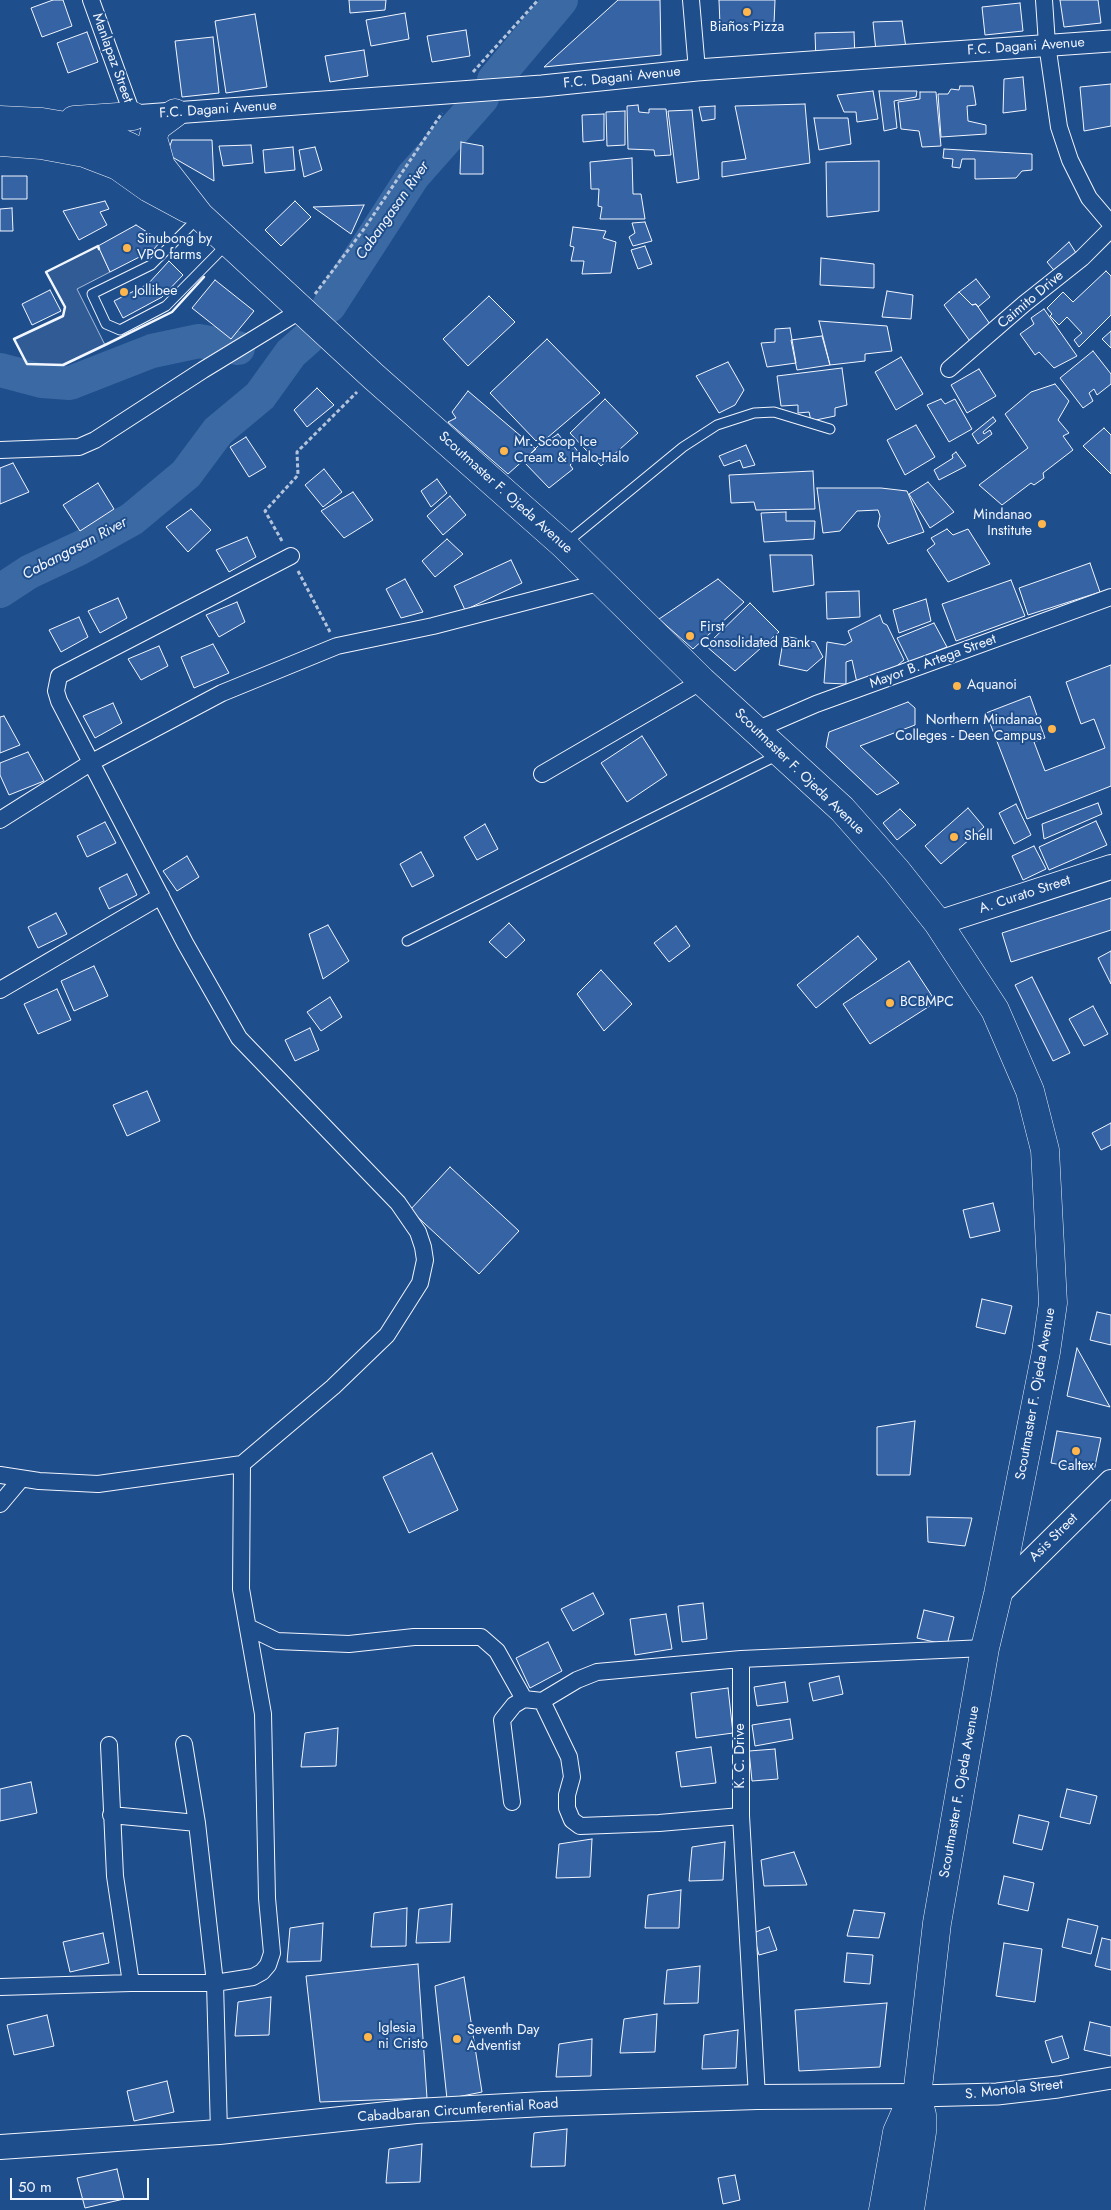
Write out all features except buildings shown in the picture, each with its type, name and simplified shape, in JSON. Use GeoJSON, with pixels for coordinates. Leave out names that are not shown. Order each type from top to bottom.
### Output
{"type":"FeatureCollection","features":[{"type":"Feature","properties":{"kind":"highway"},"geometry":{"type":"LineString","coordinates":[[161,166],[153,138],[156,127],[175,113]]}},
{"type":"Feature","properties":{"kind":"highway"},"geometry":{"type":"LineString","coordinates":[[42,122],[133,116]]}},
{"type":"Feature","properties":{"kind":"highway","name":"Scoutmaster F. Ojeda Avenue"},"geometry":{"type":"LineString","coordinates":[[0,120],[42,122],[95,131],[130,147],[161,166],[200,216],[374,376],[564,545],[702,681],[842,810],[896,870],[938,923],[995,1010],[1030,1091],[1044,1150],[1053,1303],[1046,1352],[998,1594],[985,1648],[936,1923],[917,2096]]}},
{"type":"Feature","properties":{"kind":"highway","name":"Scoutmaster F. Ojeda Avenue"},"geometry":{"type":"LineString","coordinates":[[0,142],[41,145],[84,153],[118,166],[150,188],[200,216]]}},
{"type":"Feature","properties":{"kind":"highway"},"geometry":{"type":"LineString","coordinates":[[910,2210],[919,2158],[922,2115],[917,2096]]}},
{"type":"Feature","properties":{"kind":"highway"},"geometry":{"type":"LineString","coordinates":[[883,2210],[897,2132],[905,2114],[917,2096]]}},
{"type":"Feature","properties":{"kind":"main road","name":"A. Curato Street"},"geometry":{"type":"LineString","coordinates":[[938,923],[1111,867]]}},
{"type":"Feature","properties":{"kind":"main road","name":"Asis Street"},"geometry":{"type":"LineString","coordinates":[[998,1594],[1111,1482]]}},
{"type":"Feature","properties":{"kind":"main road","name":"Cabadbaran Circumferential Road"},"geometry":{"type":"LineString","coordinates":[[0,2147],[219,2132],[416,2112],[544,2104],[757,2097],[917,2096]]}},
{"type":"Feature","properties":{"kind":"street","name":"Manlapaz Street"},"geometry":{"type":"LineString","coordinates":[[91,0],[133,116]]}},
{"type":"Feature","properties":{"kind":"street"},"geometry":{"type":"LineString","coordinates":[[691,0],[697,70]]}},
{"type":"Feature","properties":{"kind":"street"},"geometry":{"type":"LineString","coordinates":[[1044,0],[1047,44],[1059,127],[1070,160],[1090,198],[1111,224]]}},
{"type":"Feature","properties":{"kind":"street","name":"F.C. Dagani Avenue"},"geometry":{"type":"LineString","coordinates":[[133,116],[542,86],[697,70],[1111,41]]}},
{"type":"Feature","properties":{"kind":"street","name":"Caimito Drive"},"geometry":{"type":"LineString","coordinates":[[949,369],[1024,304],[1082,258],[1111,229]]}},
{"type":"Feature","properties":{"kind":"street"},"geometry":{"type":"LineString","coordinates":[[0,450],[79,446],[95,440],[203,370],[303,309]]}},
{"type":"Feature","properties":{"kind":"street"},"geometry":{"type":"LineString","coordinates":[[0,1475],[21,1479],[98,1484],[242,1464],[333,1387],[388,1334],[420,1283],[425,1260],[418,1232],[398,1203],[240,1038],[185,943],[59,701],[56,691],[59,676],[291,556]]}},
{"type":"Feature","properties":{"kind":"street"},"geometry":{"type":"LineString","coordinates":[[0,820],[92,762],[222,693],[337,646],[433,626],[602,582]]}},
{"type":"Feature","properties":{"kind":"street","name":"Mayor B. Artega Street"},"geometry":{"type":"LineString","coordinates":[[756,730],[816,704],[1111,597]]}},
{"type":"Feature","properties":{"kind":"street"},"geometry":{"type":"LineString","coordinates":[[542,774],[702,681]]}},
{"type":"Feature","properties":{"kind":"street"},"geometry":{"type":"LineString","coordinates":[[0,990],[161,896]]}},
{"type":"Feature","properties":{"kind":"street"},"geometry":{"type":"LineString","coordinates":[[0,1988],[131,1983],[215,1983],[254,1977],[268,1965],[272,1953],[267,1898],[263,1714],[241,1589],[242,1464]]}},
{"type":"Feature","properties":{"kind":"street"},"geometry":{"type":"LineString","coordinates":[[0,1504],[21,1479]]}},
{"type":"Feature","properties":{"kind":"street"},"geometry":{"type":"LineString","coordinates":[[248,1627],[277,1641],[349,1644],[414,1637],[481,1637],[497,1651],[524,1699]]}},
{"type":"Feature","properties":{"kind":"street"},"geometry":{"type":"LineString","coordinates":[[512,1802],[502,1720],[514,1705],[524,1699],[542,1701],[577,1680],[597,1672],[741,1659],[985,1648]]}},
{"type":"Feature","properties":{"kind":"street","name":"K. C. Drive"},"geometry":{"type":"LineString","coordinates":[[741,1659],[741,1816],[757,2097]]}},
{"type":"Feature","properties":{"kind":"street"},"geometry":{"type":"LineString","coordinates":[[542,1701],[569,1757],[572,1776],[567,1795],[567,1808],[572,1820],[580,1826],[659,1823],[741,1816]]}},
{"type":"Feature","properties":{"kind":"street"},"geometry":{"type":"LineString","coordinates":[[184,1744],[197,1823],[215,1983],[219,2132]]}},
{"type":"Feature","properties":{"kind":"street"},"geometry":{"type":"LineString","coordinates":[[109,1745],[115,1876],[131,1983]]}},
{"type":"Feature","properties":{"kind":"street"},"geometry":{"type":"LineString","coordinates":[[111,1815],[197,1823]]}},
{"type":"Feature","properties":{"kind":"street","name":"S. Mortola Street"},"geometry":{"type":"LineString","coordinates":[[917,2096],[997,2094],[1058,2087],[1111,2078]]}},
{"type":"Feature","properties":{"kind":"lane"},"geometry":{"type":"LineString","coordinates":[[200,216],[151,265],[92,294],[106,324],[120,330],[166,306],[229,242]]}},
{"type":"Feature","properties":{"kind":"lane"},"geometry":{"type":"LineString","coordinates":[[564,545],[683,447],[717,425],[754,414],[774,412],[830,429]]}},
{"type":"Feature","properties":{"kind":"lane"},"geometry":{"type":"LineString","coordinates":[[407,941],[782,754]]}},
{"type":"Feature","properties":{"kind":"path"},"geometry":{"type":"LineString","coordinates":[[303,309],[364,228],[456,92],[538,0]]}},
{"type":"Feature","properties":{"kind":"path"},"geometry":{"type":"LineString","coordinates":[[337,646],[291,556],[265,511],[298,475],[297,452],[374,376]]}},
{"type":"Feature","properties":{"kind":"shaded area"},"geometry":{"type":"Polygon","coordinates":[[[98,246],[110,272],[77,289],[105,345],[63,365],[27,364],[14,339],[63,316],[65,307],[46,272],[98,246]]]}},
{"type":"Feature","properties":{"kind":"waterway","name":"Cabangasan River"},"geometry":{"type":"LineString","coordinates":[[494,80],[561,0]]}},
{"type":"Feature","properties":{"kind":"waterway","name":"Cabangasan River"},"geometry":{"type":"LineString","coordinates":[[329,306],[413,176],[482,98]]}},
{"type":"Feature","properties":{"kind":"waterway","name":"Cabangasan River"},"geometry":{"type":"LineString","coordinates":[[0,591],[29,572],[80,548],[132,519],[186,474],[218,431],[260,396],[291,353],[308,338]]}},
{"type":"Feature","properties":{"kind":"waterway","name":"Cabangasan River"},"geometry":{"type":"LineString","coordinates":[[0,370],[42,381],[70,383],[152,351],[199,341],[238,348]]}},
{"type":"Feature","properties":{"kind":"wall"},"geometry":{"type":"LineString","coordinates":[[99,249],[98,246],[46,272],[65,307],[63,316],[14,339],[27,364],[63,365],[105,345],[172,312],[204,277]]}},
{"type":"Feature","properties":{"kind":"place","name":"Biaños Pizza"},"geometry":{"type":"Point","coordinates":[747,12]}},
{"type":"Feature","properties":{"kind":"place","name":"Sinubong by VPO farms"},"geometry":{"type":"Point","coordinates":[127,248]}},
{"type":"Feature","properties":{"kind":"place","name":"Jollibee"},"geometry":{"type":"Point","coordinates":[124,292]}},
{"type":"Feature","properties":{"kind":"place","name":"Mr. Scoop Ice Cream & Halo-Halo"},"geometry":{"type":"Point","coordinates":[504,451]}},
{"type":"Feature","properties":{"kind":"place","name":"Mindanao Institute"},"geometry":{"type":"Point","coordinates":[1042,524]}},
{"type":"Feature","properties":{"kind":"place","name":"First Consolidated Bank"},"geometry":{"type":"Point","coordinates":[690,636]}},
{"type":"Feature","properties":{"kind":"place","name":"Aquanoi"},"geometry":{"type":"Point","coordinates":[957,686]}},
{"type":"Feature","properties":{"kind":"place","name":"Northern Mindanao Colleges - Deen Campus"},"geometry":{"type":"Point","coordinates":[1052,729]}},
{"type":"Feature","properties":{"kind":"place","name":"Shell"},"geometry":{"type":"Point","coordinates":[954,837]}},
{"type":"Feature","properties":{"kind":"place","name":"BCBMPC"},"geometry":{"type":"Point","coordinates":[890,1003]}},
{"type":"Feature","properties":{"kind":"place","name":"Caltex"},"geometry":{"type":"Point","coordinates":[1076,1451]}},
{"type":"Feature","properties":{"kind":"place","name":"Iglesia ni Cristo"},"geometry":{"type":"Point","coordinates":[368,2037]}},
{"type":"Feature","properties":{"kind":"place","name":"Seventh Day Adventist"},"geometry":{"type":"Point","coordinates":[457,2039]}}]}
